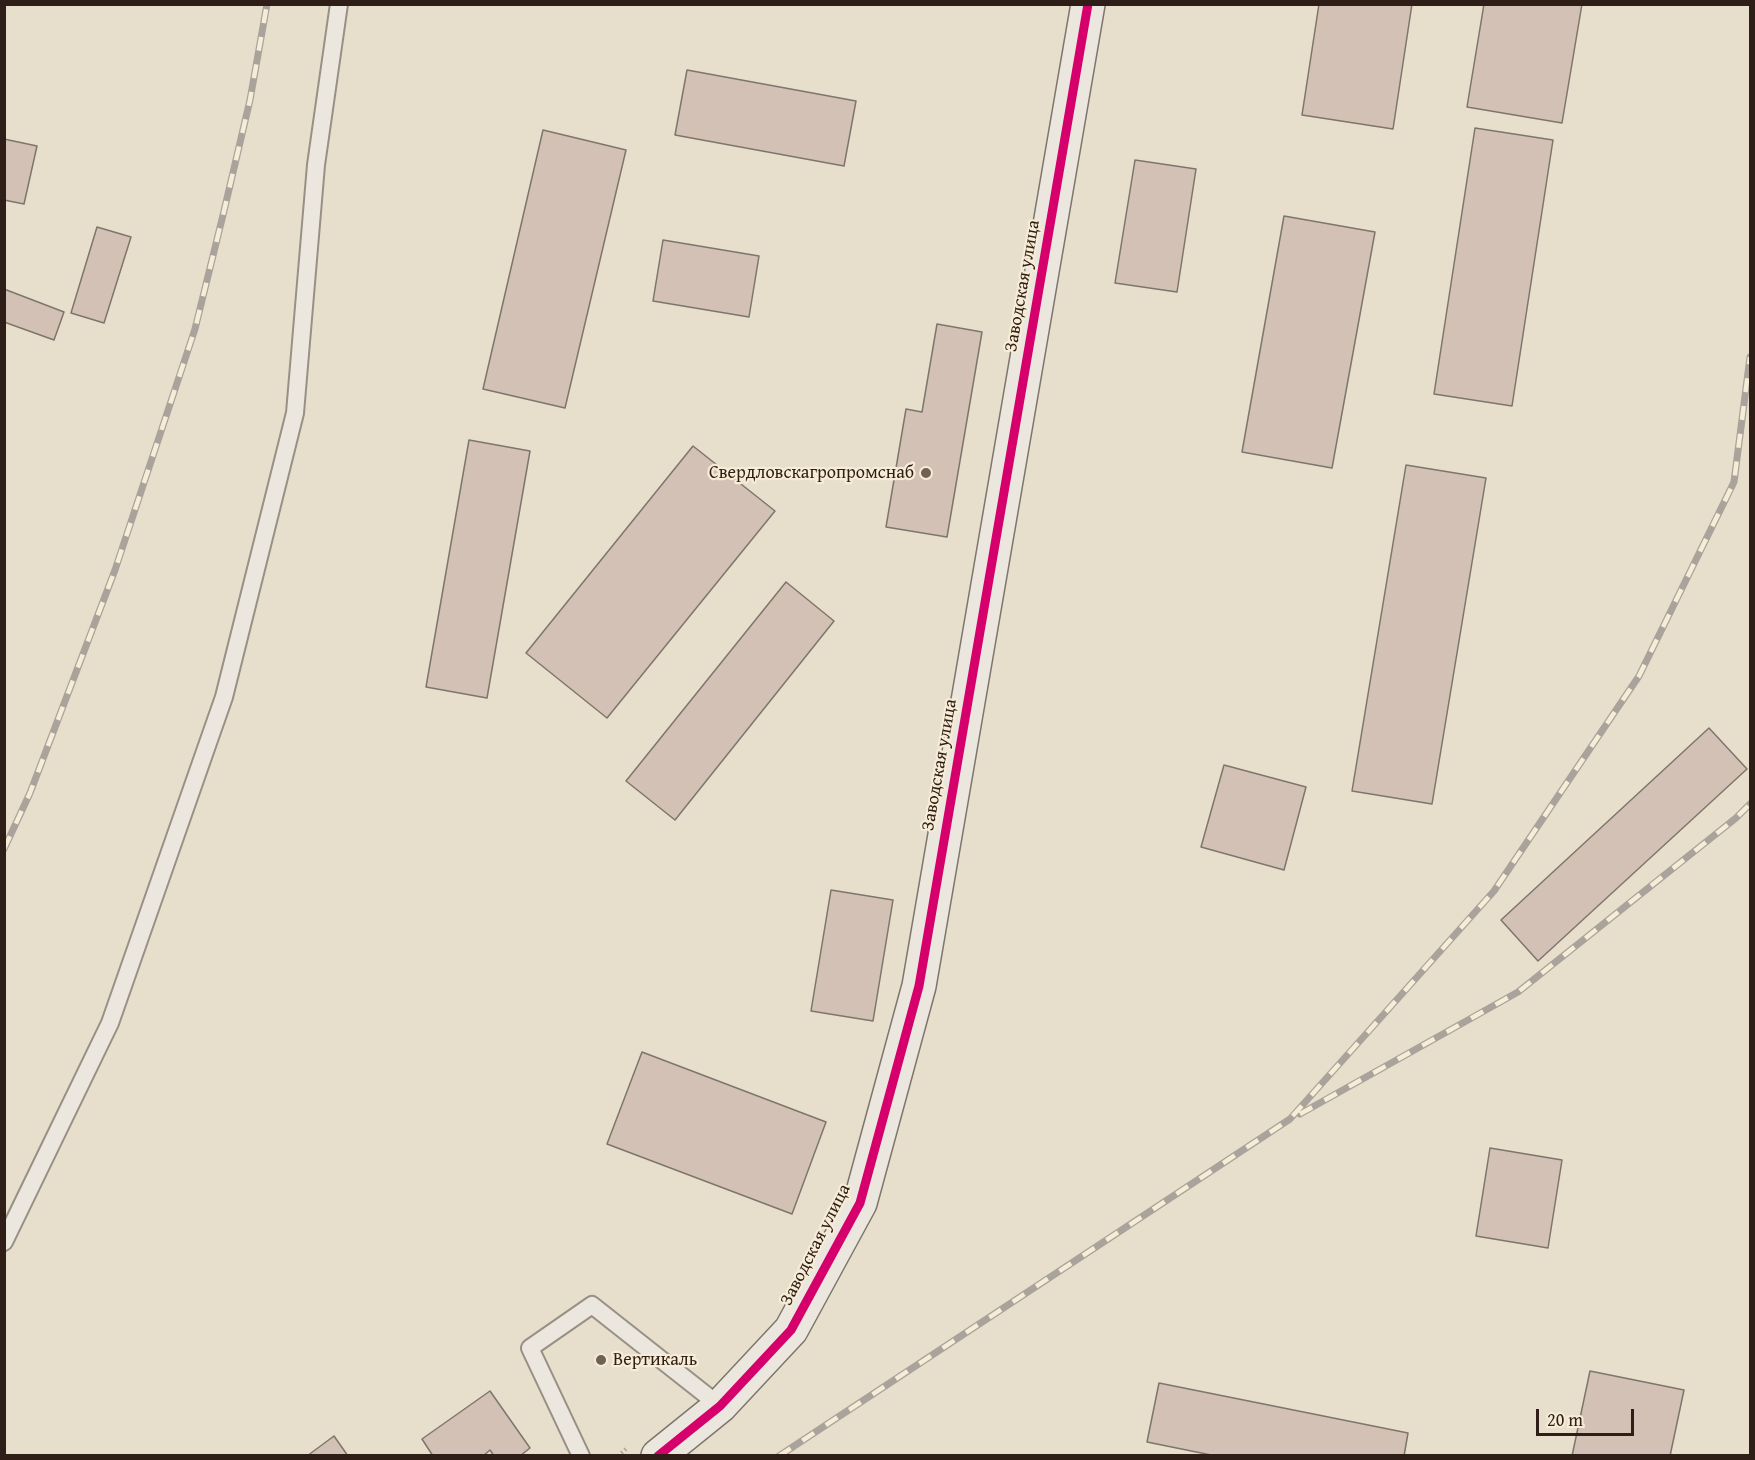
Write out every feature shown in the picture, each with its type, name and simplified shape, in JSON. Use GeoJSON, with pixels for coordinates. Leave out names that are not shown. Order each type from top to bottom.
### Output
{"type":"FeatureCollection","features":[{"type":"Feature","properties":{"kind":"street","name":"Заводская улица"},"geometry":{"type":"LineString","coordinates":[[643,1452],[720,1406],[791,1330],[860,1203],[919,986],[1088,4]]}},
{"type":"Feature","properties":{"kind":"lane"},"geometry":{"type":"LineString","coordinates":[[4,1242],[110,1023],[224,697],[295,413],[316,165],[339,4]]}},
{"type":"Feature","properties":{"kind":"lane"},"geometry":{"type":"LineString","coordinates":[[581,1455],[530,1348],[592,1305],[720,1406]]}},
{"type":"Feature","properties":{"kind":"path"},"geometry":{"type":"LineString","coordinates":[[618,1455],[643,1452]]}},
{"type":"Feature","properties":{"kind":"building"},"geometry":{"type":"Polygon","coordinates":[[[1319,4],[1412,4],[1393,129],[1302,115],[1319,4]]]}},
{"type":"Feature","properties":{"kind":"building"},"geometry":{"type":"Polygon","coordinates":[[[1484,4],[1582,4],[1562,123],[1467,107],[1484,4]]]}},
{"type":"Feature","properties":{"kind":"building"},"geometry":{"type":"Polygon","coordinates":[[[687,70],[856,101],[844,166],[675,135],[687,70]]]}},
{"type":"Feature","properties":{"kind":"building"},"geometry":{"type":"Polygon","coordinates":[[[1475,128],[1553,140],[1512,406],[1434,394],[1475,128]]]}},
{"type":"Feature","properties":{"kind":"building"},"geometry":{"type":"Polygon","coordinates":[[[543,130],[626,150],[565,408],[483,389],[543,130]]]}},
{"type":"Feature","properties":{"kind":"building"},"geometry":{"type":"Polygon","coordinates":[[[4,139],[37,146],[24,204],[4,200],[4,139]]]}},
{"type":"Feature","properties":{"kind":"building"},"geometry":{"type":"Polygon","coordinates":[[[1135,160],[1196,169],[1177,292],[1115,283],[1135,160]]]}},
{"type":"Feature","properties":{"kind":"building"},"geometry":{"type":"Polygon","coordinates":[[[1284,216],[1375,232],[1332,468],[1242,452],[1284,216]]]}},
{"type":"Feature","properties":{"kind":"building"},"geometry":{"type":"Polygon","coordinates":[[[97,227],[131,237],[104,323],[71,313],[97,227]]]}},
{"type":"Feature","properties":{"kind":"building"},"geometry":{"type":"Polygon","coordinates":[[[663,240],[759,256],[749,317],[653,301],[663,240]]]}},
{"type":"Feature","properties":{"kind":"building"},"geometry":{"type":"Polygon","coordinates":[[[4,289],[64,312],[54,340],[4,322],[4,289]]]}},
{"type":"Feature","properties":{"kind":"building"},"geometry":{"type":"Polygon","coordinates":[[[937,324],[982,332],[947,537],[886,527],[906,409],[922,412],[937,324]]]}},
{"type":"Feature","properties":{"kind":"building"},"geometry":{"type":"Polygon","coordinates":[[[469,440],[530,451],[487,698],[426,687],[469,440]]]}},
{"type":"Feature","properties":{"kind":"building"},"geometry":{"type":"Polygon","coordinates":[[[693,446],[775,511],[607,718],[526,653],[693,446]]]}},
{"type":"Feature","properties":{"kind":"building"},"geometry":{"type":"Polygon","coordinates":[[[1406,465],[1486,478],[1432,804],[1352,791],[1406,465]]]}},
{"type":"Feature","properties":{"kind":"building"},"geometry":{"type":"Polygon","coordinates":[[[786,582],[834,621],[675,820],[626,781],[786,582]]]}},
{"type":"Feature","properties":{"kind":"building"},"geometry":{"type":"Polygon","coordinates":[[[1709,728],[1747,769],[1538,961],[1501,920],[1709,728]]]}},
{"type":"Feature","properties":{"kind":"building"},"geometry":{"type":"Polygon","coordinates":[[[1224,765],[1306,787],[1284,870],[1201,847],[1224,765]]]}},
{"type":"Feature","properties":{"kind":"building"},"geometry":{"type":"Polygon","coordinates":[[[831,890],[893,900],[873,1021],[811,1011],[831,890]]]}},
{"type":"Feature","properties":{"kind":"building"},"geometry":{"type":"Polygon","coordinates":[[[642,1052],[826,1122],[792,1214],[607,1144],[642,1052]]]}},
{"type":"Feature","properties":{"kind":"building"},"geometry":{"type":"Polygon","coordinates":[[[1490,1148],[1562,1160],[1548,1248],[1476,1236],[1490,1148]]]}},
{"type":"Feature","properties":{"kind":"building"},"geometry":{"type":"Polygon","coordinates":[[[1590,1371],[1684,1390],[1670,1456],[1572,1456],[1590,1371]]]}},
{"type":"Feature","properties":{"kind":"building"},"geometry":{"type":"Polygon","coordinates":[[[1159,1383],[1408,1433],[1404,1456],[1216,1456],[1147,1442],[1159,1383]]]}},
{"type":"Feature","properties":{"kind":"building"},"geometry":{"type":"Polygon","coordinates":[[[490,1391],[530,1448],[520,1456],[494,1456],[490,1450],[483,1456],[433,1456],[422,1439],[490,1391]]]}},
{"type":"Feature","properties":{"kind":"building"},"geometry":{"type":"Polygon","coordinates":[[[334,1436],[348,1456],[307,1456],[334,1436]]]}},
{"type":"Feature","properties":{"kind":"railway"},"geometry":{"type":"LineString","coordinates":[[4,849],[30,793],[115,570],[195,329],[250,100],[267,4]]}},
{"type":"Feature","properties":{"kind":"railway"},"geometry":{"type":"LineString","coordinates":[[779,1456],[1290,1119],[1494,891],[1639,676],[1734,482],[1750,357]]}},
{"type":"Feature","properties":{"kind":"railway"},"geometry":{"type":"LineString","coordinates":[[1300,1114],[1518,992],[1736,818],[1750,804]]}},
{"type":"Feature","properties":{"kind":"cycle path"},"geometry":{"type":"LineString","coordinates":[[658,1456],[720,1406],[791,1330],[860,1203],[919,986],[1088,4]]}},
{"type":"Feature","properties":{"kind":"place","name":"Свердловскагропромснаб"},"geometry":{"type":"Point","coordinates":[926,473]}},
{"type":"Feature","properties":{"kind":"place","name":"Вертикаль"},"geometry":{"type":"Point","coordinates":[601,1360]}}]}
